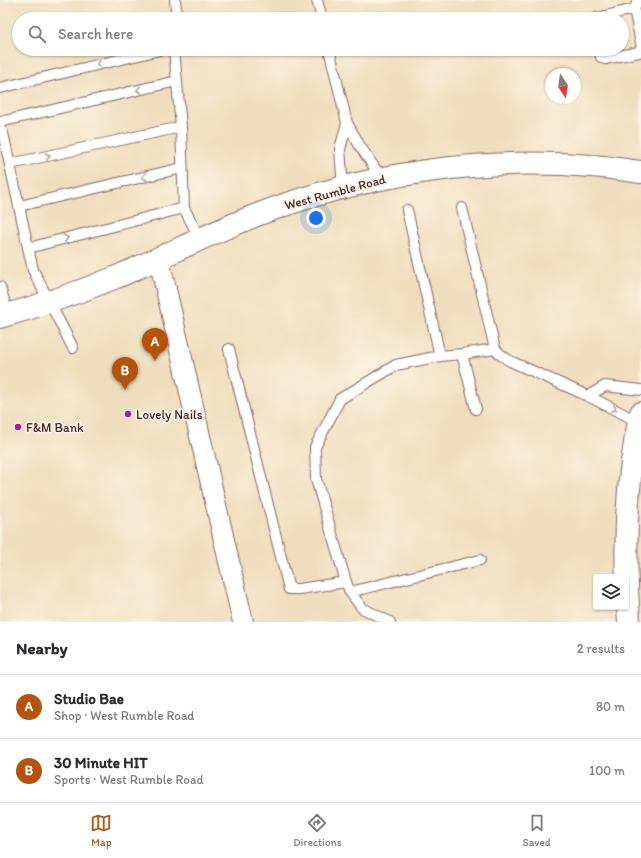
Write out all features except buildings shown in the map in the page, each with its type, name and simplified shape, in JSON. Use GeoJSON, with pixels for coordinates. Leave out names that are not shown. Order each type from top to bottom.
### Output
{"type":"FeatureCollection","features":[{"type":"Feature","properties":{"kind":"street","name":"West Rumble Road"},"geometry":{"type":"LineString","coordinates":[[4,316],[113,278],[261,213],[312,196],[382,179],[430,170],[483,165],[514,164],[591,166],[641,172]]}},
{"type":"Feature","properties":{"kind":"street"},"geometry":{"type":"LineString","coordinates":[[158,259],[243,622]]}},
{"type":"Feature","properties":{"kind":"street"},"geometry":{"type":"LineString","coordinates":[[629,622],[626,580],[626,527],[631,476],[640,418]]}},
{"type":"Feature","properties":{"kind":"lane"},"geometry":{"type":"LineString","coordinates":[[175,0],[176,12]]}},
{"type":"Feature","properties":{"kind":"lane"},"geometry":{"type":"LineString","coordinates":[[317,0],[320,12]]}},
{"type":"Feature","properties":{"kind":"lane"},"geometry":{"type":"LineString","coordinates":[[622,12],[634,9],[640,0]]}},
{"type":"Feature","properties":{"kind":"lane"},"geometry":{"type":"LineString","coordinates":[[634,9],[641,43]]}},
{"type":"Feature","properties":{"kind":"lane"},"geometry":{"type":"LineString","coordinates":[[629,54],[638,52],[641,48]]}},
{"type":"Feature","properties":{"kind":"lane"},"geometry":{"type":"LineString","coordinates":[[0,88],[135,56]]}},
{"type":"Feature","properties":{"kind":"lane"},"geometry":{"type":"LineString","coordinates":[[175,56],[181,127],[184,208],[200,239]]}},
{"type":"Feature","properties":{"kind":"lane"},"geometry":{"type":"LineString","coordinates":[[331,56],[348,123],[360,146],[382,179]]}},
{"type":"Feature","properties":{"kind":"lane"},"geometry":{"type":"LineString","coordinates":[[601,56],[605,59],[619,56]]}},
{"type":"Feature","properties":{"kind":"lane"},"geometry":{"type":"LineString","coordinates":[[0,122],[177,81]]}},
{"type":"Feature","properties":{"kind":"lane"},"geometry":{"type":"LineString","coordinates":[[343,188],[340,149],[348,123]]}},
{"type":"Feature","properties":{"kind":"lane"},"geometry":{"type":"LineString","coordinates":[[10,164],[181,127]]}},
{"type":"Feature","properties":{"kind":"lane"},"geometry":{"type":"LineString","coordinates":[[0,130],[3,133],[33,270],[73,348]]}},
{"type":"Feature","properties":{"kind":"lane"},"geometry":{"type":"LineString","coordinates":[[19,206],[182,168]]}},
{"type":"Feature","properties":{"kind":"lane"},"geometry":{"type":"LineString","coordinates":[[28,248],[184,208]]}},
{"type":"Feature","properties":{"kind":"lane"},"geometry":{"type":"LineString","coordinates":[[462,208],[495,349],[510,361],[640,418]]}},
{"type":"Feature","properties":{"kind":"lane"},"geometry":{"type":"LineString","coordinates":[[407,210],[440,356]]}},
{"type":"Feature","properties":{"kind":"lane"},"geometry":{"type":"LineString","coordinates":[[0,287],[4,316]]}},
{"type":"Feature","properties":{"kind":"lane"},"geometry":{"type":"LineString","coordinates":[[229,349],[289,589],[299,590],[346,582]]}},
{"type":"Feature","properties":{"kind":"lane"},"geometry":{"type":"LineString","coordinates":[[390,622],[362,608],[350,592],[316,480],[315,447],[340,399],[396,365],[440,356],[495,349]]}},
{"type":"Feature","properties":{"kind":"lane"},"geometry":{"type":"LineString","coordinates":[[462,354],[476,409]]}},
{"type":"Feature","properties":{"kind":"lane"},"geometry":{"type":"LineString","coordinates":[[588,396],[605,386],[641,390]]}},
{"type":"Feature","properties":{"kind":"lane"},"geometry":{"type":"LineString","coordinates":[[350,592],[480,560]]}},
{"type":"Feature","properties":{"kind":"place","name":"Studio Bae"},"geometry":{"type":"Point","coordinates":[155,361]}},
{"type":"Feature","properties":{"kind":"place","name":"30 Minute HIT"},"geometry":{"type":"Point","coordinates":[125,390]}},
{"type":"Feature","properties":{"kind":"place","name":"Lovely Nails"},"geometry":{"type":"Point","coordinates":[128,414]}},
{"type":"Feature","properties":{"kind":"place","name":"F&M Bank"},"geometry":{"type":"Point","coordinates":[18,427]}}]}
